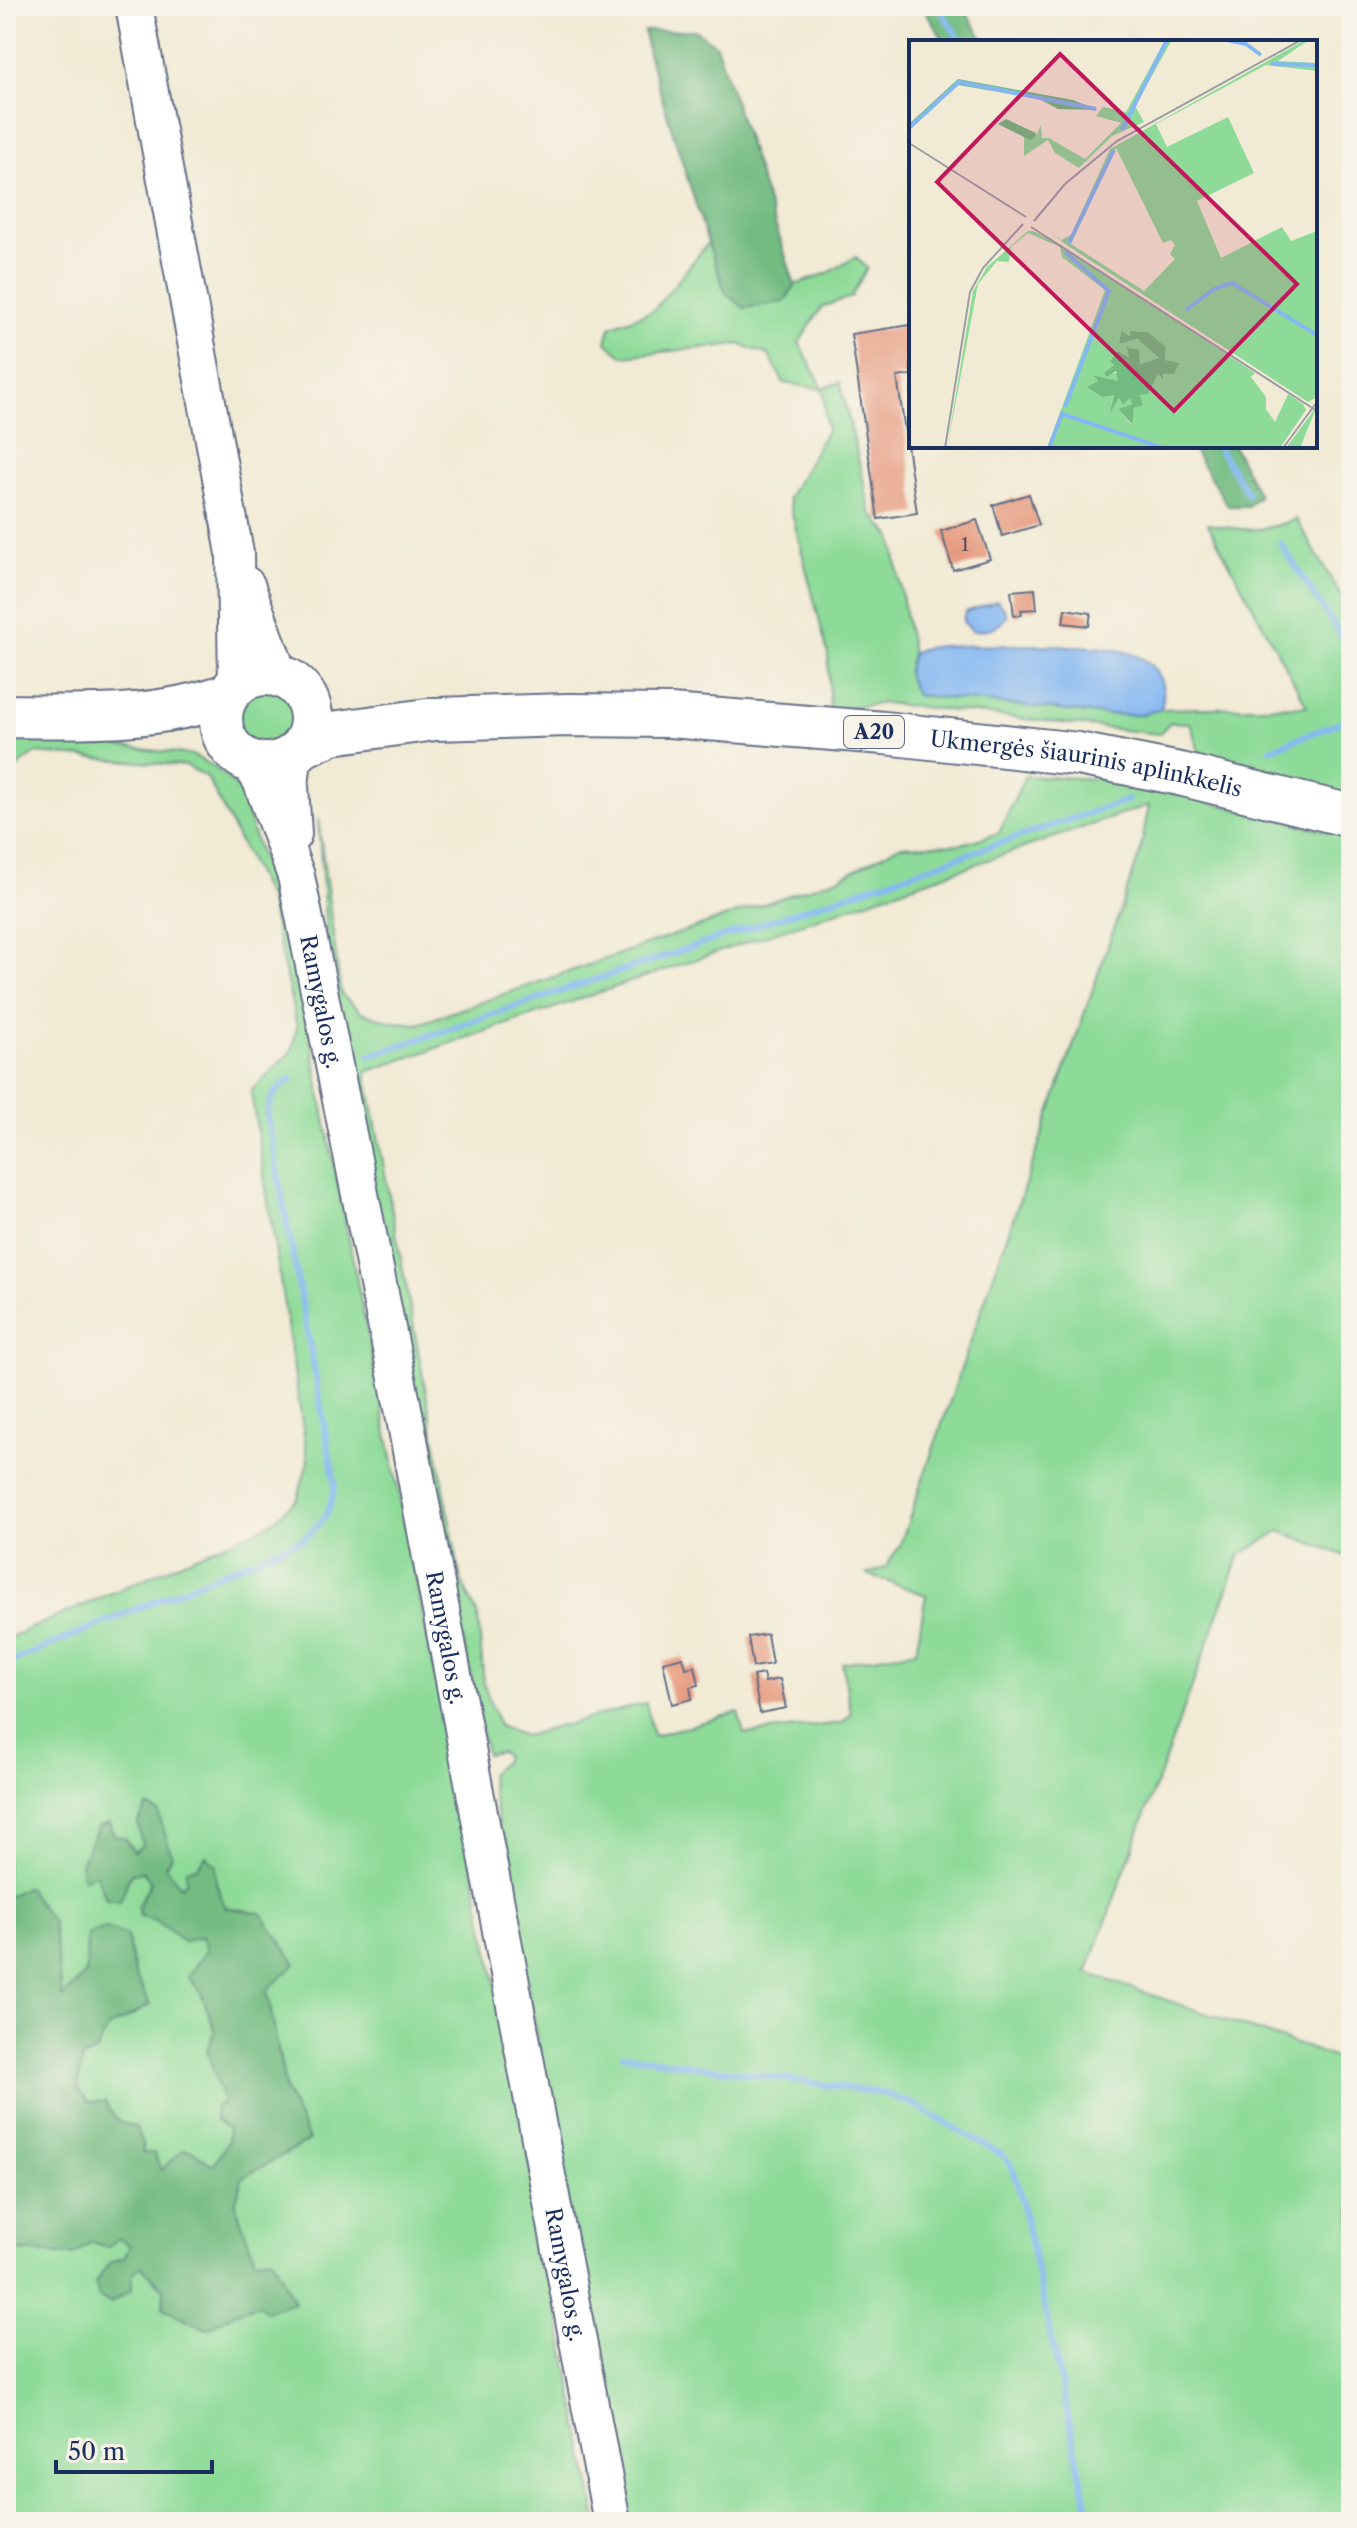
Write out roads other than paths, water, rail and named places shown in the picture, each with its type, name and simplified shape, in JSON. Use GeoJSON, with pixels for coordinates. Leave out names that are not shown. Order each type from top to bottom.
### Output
{"type":"FeatureCollection","features":[{"type":"Feature","properties":{"kind":"highway","name":"A20"},"geometry":{"type":"LineString","coordinates":[[6,716],[122,716],[184,708],[232,690],[257,675],[293,687]]}},
{"type":"Feature","properties":{"kind":"highway","name":"Ukmergės šiaurinis aplinkkelis"},"geometry":{"type":"LineString","coordinates":[[293,687],[435,719]]}},
{"type":"Feature","properties":{"kind":"highway"},"geometry":{"type":"LineString","coordinates":[[293,687],[311,715],[310,731],[298,751]]}},
{"type":"Feature","properties":{"kind":"highway"},"geometry":{"type":"LineString","coordinates":[[232,690],[220,719],[238,752]]}},
{"type":"Feature","properties":{"kind":"highway","name":"A20"},"geometry":{"type":"LineString","coordinates":[[122,716],[183,728],[272,764],[298,751]]}},
{"type":"Feature","properties":{"kind":"highway","name":"Ukmergės šiaurinis aplinkkelis"},"geometry":{"type":"LineString","coordinates":[[298,751],[332,733],[435,719],[670,716],[884,733],[1078,754],[1180,774],[1351,816]]}},
{"type":"Feature","properties":{"kind":"main road"},"geometry":{"type":"LineString","coordinates":[[134,6],[235,553],[232,690]]}},
{"type":"Feature","properties":{"kind":"main road"},"geometry":{"type":"LineString","coordinates":[[235,553],[293,687]]}},
{"type":"Feature","properties":{"kind":"main road"},"geometry":{"type":"LineString","coordinates":[[296,876],[290,787],[298,751]]}},
{"type":"Feature","properties":{"kind":"main road","name":"Ramygalos g."},"geometry":{"type":"LineString","coordinates":[[238,752],[261,780],[296,876],[409,1439],[612,2522]]}},
{"type":"Feature","properties":{"kind":"water"},"geometry":{"type":"Polygon","coordinates":[[[997,601],[1007,616],[996,626],[973,631],[963,622],[965,612],[997,601]]]}},
{"type":"Feature","properties":{"kind":"water"},"geometry":{"type":"Polygon","coordinates":[[[1051,645],[1118,650],[1148,663],[1158,674],[1163,690],[1161,709],[1140,715],[1100,714],[916,695],[907,674],[912,654],[920,649],[939,646],[1051,645]]]}},
{"type":"Feature","properties":{"kind":"waterway"},"geometry":{"type":"LineString","coordinates":[[938,6],[960,40]]}},
{"type":"Feature","properties":{"kind":"waterway"},"geometry":{"type":"LineString","coordinates":[[1218,448],[1248,494]]}},
{"type":"Feature","properties":{"kind":"waterway"},"geometry":{"type":"LineString","coordinates":[[1280,543],[1351,651]]}},
{"type":"Feature","properties":{"kind":"waterway"},"geometry":{"type":"LineString","coordinates":[[1271,749],[1351,718]]}},
{"type":"Feature","properties":{"kind":"waterway"},"geometry":{"type":"LineString","coordinates":[[369,1056],[1128,800]]}},
{"type":"Feature","properties":{"kind":"waterway"},"geometry":{"type":"LineString","coordinates":[[6,1664],[302,1539],[329,1509],[335,1483],[267,1114],[275,1093],[292,1079]]}},
{"type":"Feature","properties":{"kind":"waterway"},"geometry":{"type":"LineString","coordinates":[[623,2055],[886,2094],[911,2103],[1001,2154],[1011,2164],[1017,2180],[1091,2522]]}}]}
